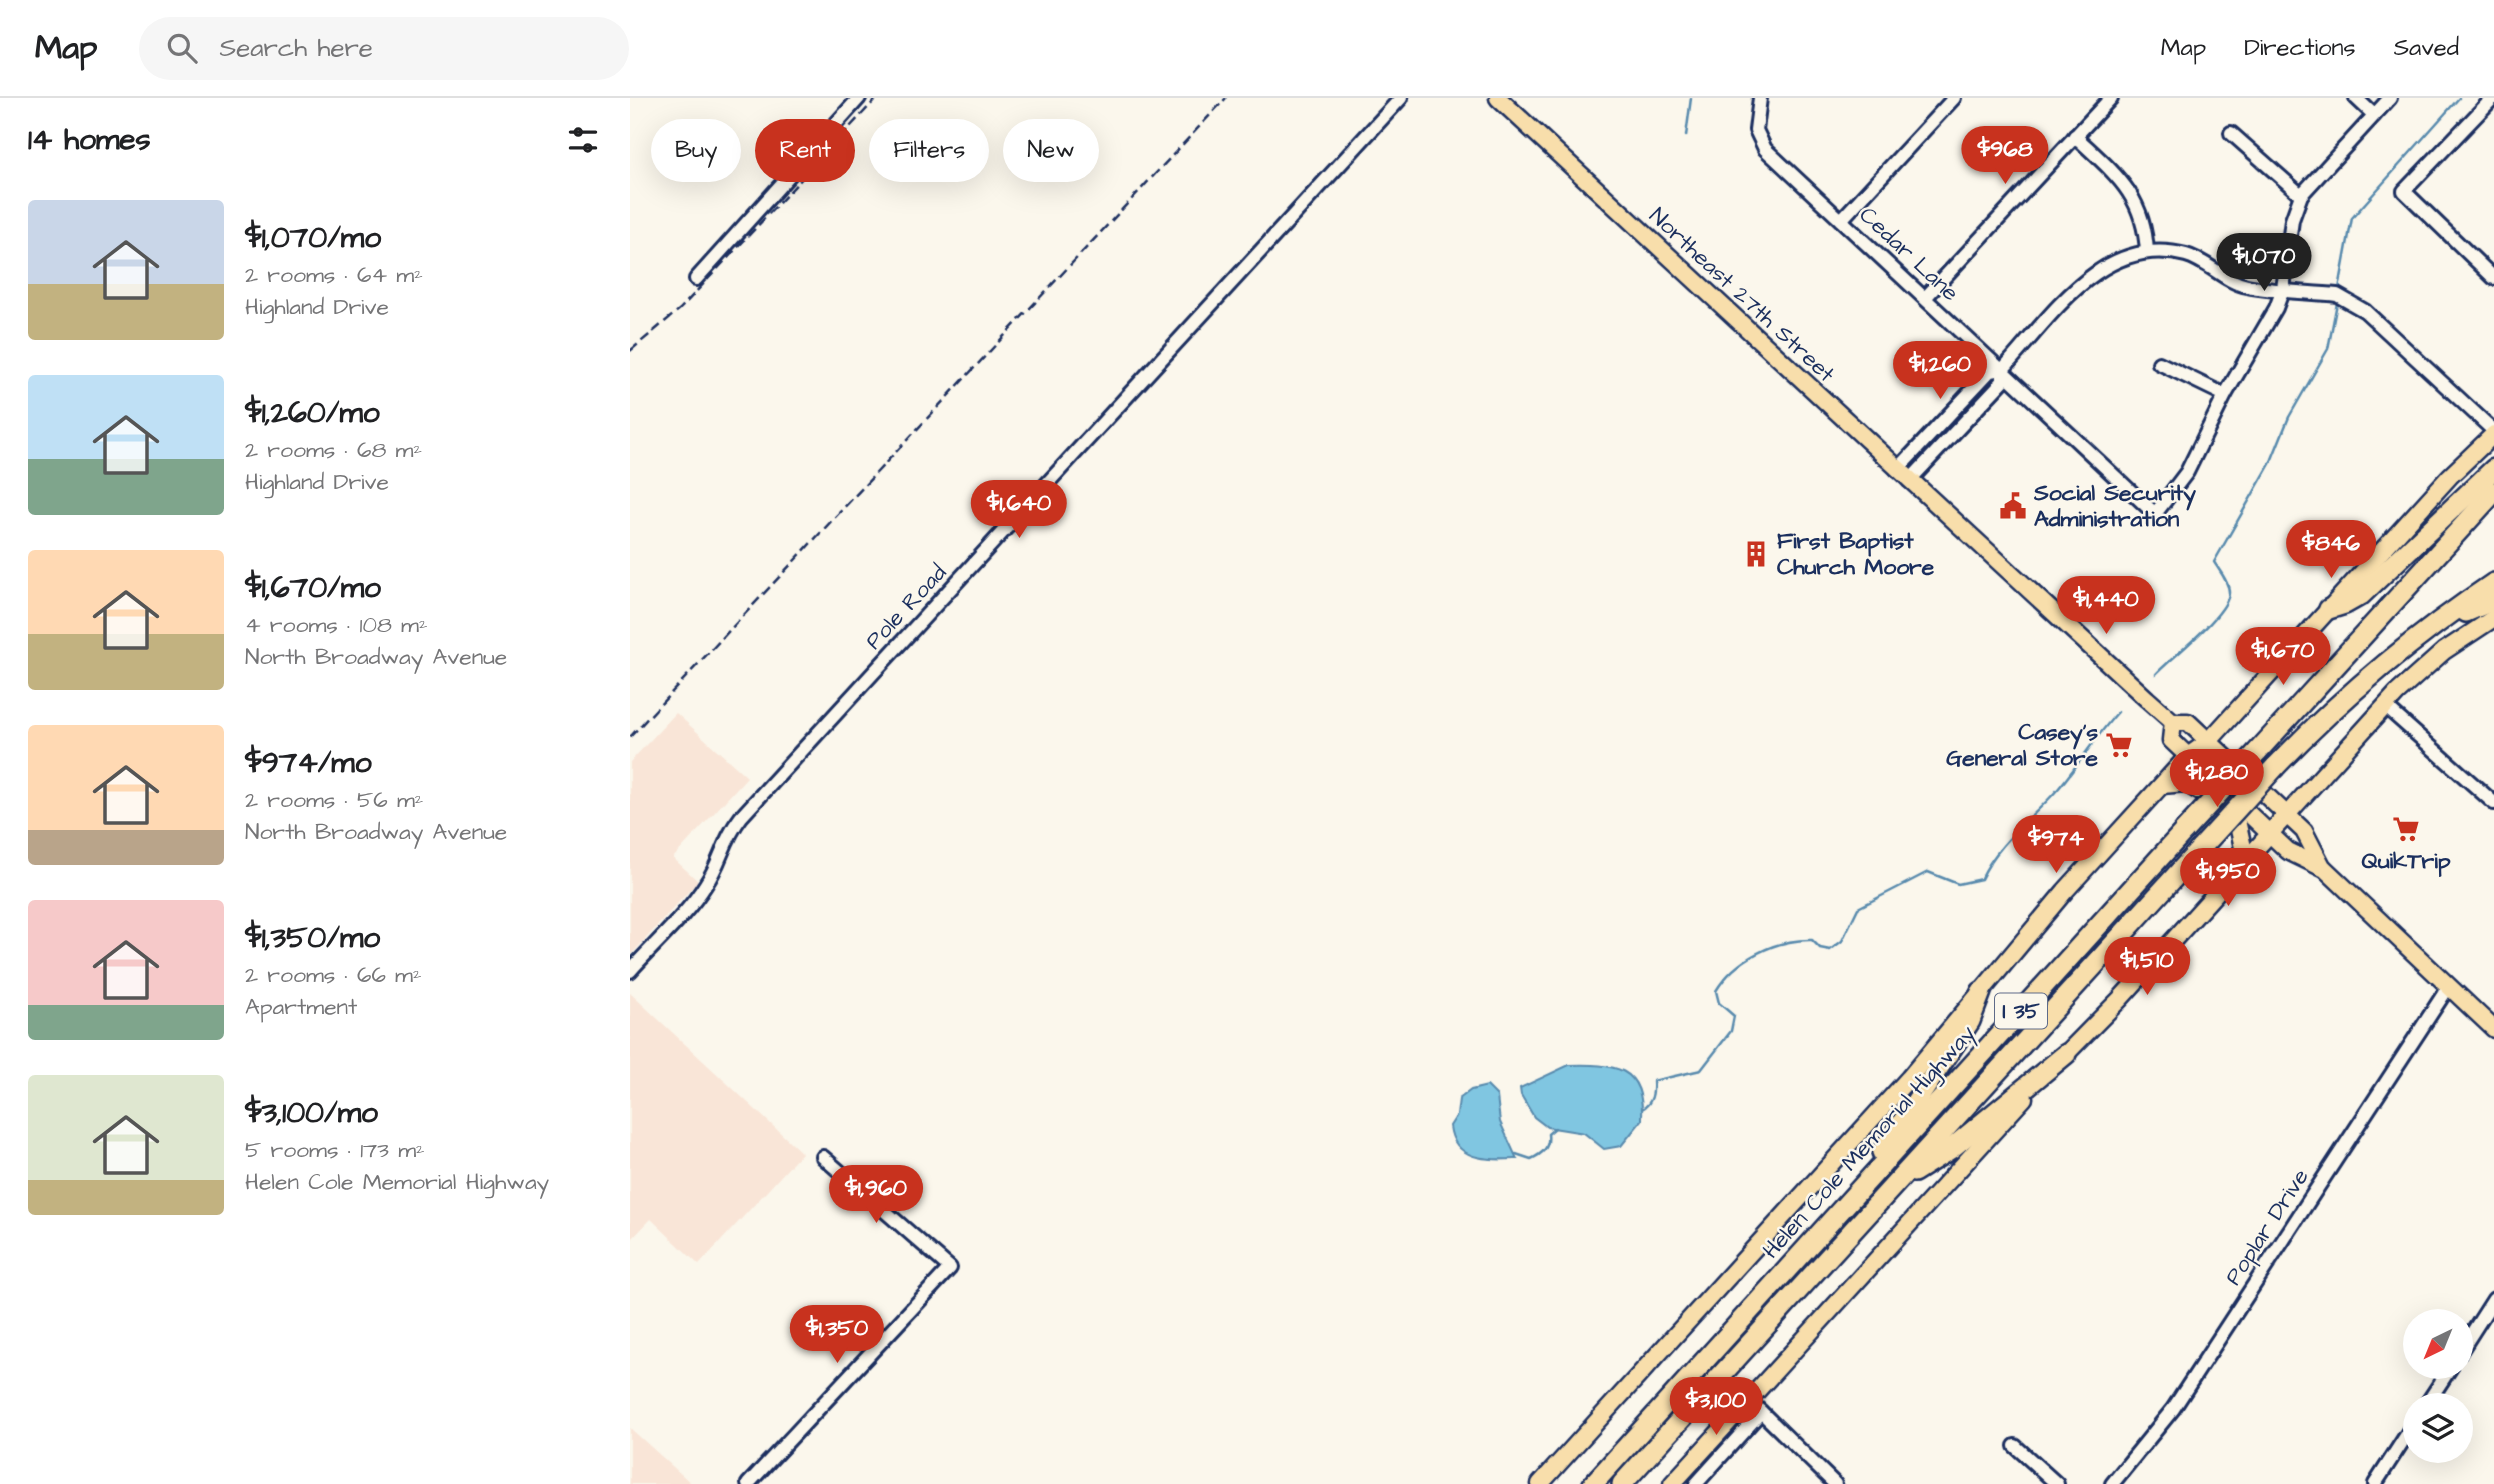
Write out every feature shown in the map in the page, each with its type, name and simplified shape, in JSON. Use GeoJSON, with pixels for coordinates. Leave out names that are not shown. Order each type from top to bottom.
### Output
{"type":"FeatureCollection","features":[{"type":"Feature","properties":{"kind":"highway"},"geometry":{"type":"LineString","coordinates":[[2329,608],[2345,604],[2361,595],[2494,469]]}},
{"type":"Feature","properties":{"kind":"highway","name":"Helen Cole Memorial Highway"},"geometry":{"type":"LineString","coordinates":[[1593,1484],[2494,492]]}},
{"type":"Feature","properties":{"kind":"highway","name":"Helen Cole Memorial Highway"},"geometry":{"type":"LineString","coordinates":[[1622,1484],[2275,767],[2357,686],[2429,628],[2494,583]]}},
{"type":"Feature","properties":{"kind":"highway"},"geometry":{"type":"LineString","coordinates":[[2429,628],[2494,600]]}},
{"type":"Feature","properties":{"kind":"highway"},"geometry":{"type":"LineString","coordinates":[[1858,1192],[1899,1124],[1970,1021],[1981,992]]}},
{"type":"Feature","properties":{"kind":"highway"},"geometry":{"type":"LineString","coordinates":[[1893,1186],[1952,1148],[2066,1054]]}},
{"type":"Feature","properties":{"kind":"main road","name":"Northeast 27th Street"},"geometry":{"type":"LineString","coordinates":[[1499,98],[1903,475],[2173,722],[2188,722],[2209,741],[2304,831],[2322,866]]}},
{"type":"Feature","properties":{"kind":"main road"},"geometry":{"type":"LineString","coordinates":[[1540,1484],[1909,1078],[2041,919],[2188,756],[2209,741],[2451,476],[2494,433]]}},
{"type":"Feature","properties":{"kind":"main road"},"geometry":{"type":"LineString","coordinates":[[1672,1484],[2386,707],[2428,663],[2494,618]]}},
{"type":"Feature","properties":{"kind":"main road","name":"Northeast 27th Street"},"geometry":{"type":"LineString","coordinates":[[2173,722],[2171,740],[2188,756]]}},
{"type":"Feature","properties":{"kind":"main road"},"geometry":{"type":"LineString","coordinates":[[2188,756],[2288,851],[2322,866],[2494,1029]]}},
{"type":"Feature","properties":{"kind":"main road"},"geometry":{"type":"LineString","coordinates":[[2162,785],[2186,783],[2204,794],[2238,825],[2246,861]]}},
{"type":"Feature","properties":{"kind":"street"},"geometry":{"type":"LineString","coordinates":[[696,279],[859,98]]}},
{"type":"Feature","properties":{"kind":"street","name":"Pole Road"},"geometry":{"type":"LineString","coordinates":[[630,971],[699,895],[710,878],[724,840],[741,817],[1401,98]]}},
{"type":"Feature","properties":{"kind":"street","name":"Cedar Lane"},"geometry":{"type":"LineString","coordinates":[[1760,98],[1756,124],[1758,139],[2155,514],[2187,472],[2225,395]]}},
{"type":"Feature","properties":{"kind":"street"},"geometry":{"type":"LineString","coordinates":[[1841,220],[1954,98]]}},
{"type":"Feature","properties":{"kind":"street"},"geometry":{"type":"LineString","coordinates":[[1924,298],[2111,98]]}},
{"type":"Feature","properties":{"kind":"street"},"geometry":{"type":"LineString","coordinates":[[2356,98],[2374,115]]}},
{"type":"Feature","properties":{"kind":"street"},"geometry":{"type":"LineString","coordinates":[[2160,363],[2225,395],[2272,317],[2283,289],[2292,220],[2301,195],[2389,98]]}},
{"type":"Feature","properties":{"kind":"street"},"geometry":{"type":"LineString","coordinates":[[2493,98],[2404,191],[2494,278]]}},
{"type":"Feature","properties":{"kind":"street"},"geometry":{"type":"LineString","coordinates":[[2231,133],[2301,195]]}},
{"type":"Feature","properties":{"kind":"street"},"geometry":{"type":"LineString","coordinates":[[2075,136],[2129,189],[2143,217],[2147,252]]}},
{"type":"Feature","properties":{"kind":"street"},"geometry":{"type":"LineString","coordinates":[[1903,475],[2003,381],[2003,369],[2096,270],[2124,257],[2147,252],[2175,253],[2194,258],[2241,285],[2337,295],[2358,304],[2494,433]]}},
{"type":"Feature","properties":{"kind":"street"},"geometry":{"type":"LineString","coordinates":[[2386,707],[2494,803]]}},
{"type":"Feature","properties":{"kind":"street","name":"Poplar Drive"},"geometry":{"type":"LineString","coordinates":[[2112,1484],[2173,1409],[2449,986]]}},
{"type":"Feature","properties":{"kind":"street"},"geometry":{"type":"LineString","coordinates":[[748,1484],[950,1268],[823,1157]]}},
{"type":"Feature","properties":{"kind":"street"},"geometry":{"type":"LineString","coordinates":[[2473,1332],[2494,1299]]}},
{"type":"Feature","properties":{"kind":"street"},"geometry":{"type":"LineString","coordinates":[[1749,1400],[1828,1482]]}},
{"type":"Feature","properties":{"kind":"street"},"geometry":{"type":"LineString","coordinates":[[1696,1484],[1761,1412]]}},
{"type":"Feature","properties":{"kind":"street"},"geometry":{"type":"LineString","coordinates":[[2375,1484],[2403,1441]]}},
{"type":"Feature","properties":{"kind":"street"},"geometry":{"type":"LineString","coordinates":[[2015,1446],[2057,1484]]}},
{"type":"Feature","properties":{"kind":"shaded area"},"geometry":{"type":"Polygon","coordinates":[[[676,713],[747,777],[673,858],[698,881],[630,956],[630,762],[676,713]]]}},
{"type":"Feature","properties":{"kind":"shaded area"},"geometry":{"type":"Polygon","coordinates":[[[630,993],[802,1153],[699,1265],[651,1219],[630,1241],[630,993]]]}},
{"type":"Feature","properties":{"kind":"shaded area"},"geometry":{"type":"Polygon","coordinates":[[[630,1428],[692,1484],[630,1484],[630,1428]]]}},
{"type":"Feature","properties":{"kind":"water"},"geometry":{"type":"Polygon","coordinates":[[[1569,1065],[1613,1067],[1632,1078],[1642,1102],[1642,1120],[1621,1146],[1604,1149],[1584,1133],[1547,1127],[1534,1117],[1521,1095],[1520,1088],[1569,1065]]]}},
{"type":"Feature","properties":{"kind":"water"},"geometry":{"type":"Polygon","coordinates":[[[1487,1086],[1497,1096],[1500,1122],[1517,1159],[1474,1156],[1466,1153],[1453,1138],[1450,1126],[1457,1115],[1459,1099],[1471,1090],[1487,1086]]]}},
{"type":"Feature","properties":{"kind":"waterway"},"geometry":{"type":"LineString","coordinates":[[1686,136],[1691,98]]}},
{"type":"Feature","properties":{"kind":"waterway"},"geometry":{"type":"LineString","coordinates":[[2339,289],[2352,218],[2459,98]]}},
{"type":"Feature","properties":{"kind":"waterway"},"geometry":{"type":"LineString","coordinates":[[2156,674],[2210,623],[2227,601],[2227,584],[2214,562],[2270,464],[2289,417],[2328,349],[2337,303]]}},
{"type":"Feature","properties":{"kind":"waterway"},"geometry":{"type":"LineString","coordinates":[[1642,1109],[1652,1097],[1653,1081],[1701,1070],[1731,1031],[1734,1016],[1719,1003],[1716,991],[1734,969],[1758,953],[1784,943],[1812,940],[1820,948],[1830,950],[1842,941],[1858,908],[1928,872],[1958,884],[1981,879],[1997,854],[2058,789],[2118,712]]}},
{"type":"Feature","properties":{"kind":"waterway"},"geometry":{"type":"LineString","coordinates":[[1516,1154],[1531,1159],[1539,1155],[1546,1147],[1548,1134],[1555,1128]]}},
{"type":"Feature","properties":{"kind":"railway"},"geometry":{"type":"LineString","coordinates":[[630,351],[680,309],[877,98]]}},
{"type":"Feature","properties":{"kind":"railway"},"geometry":{"type":"LineString","coordinates":[[630,737],[1226,98]]}},
{"type":"Feature","properties":{"kind":"place","name":"Social Security Administration"},"geometry":{"type":"Point","coordinates":[2013,506]}},
{"type":"Feature","properties":{"kind":"place","name":"First Baptist Church Moore"},"geometry":{"type":"Point","coordinates":[1756,554]}},
{"type":"Feature","properties":{"kind":"place","name":"Casey's General Store"},"geometry":{"type":"Point","coordinates":[2119,745]}},
{"type":"Feature","properties":{"kind":"place","name":"QuikTrip"},"geometry":{"type":"Point","coordinates":[2406,829]}}]}
